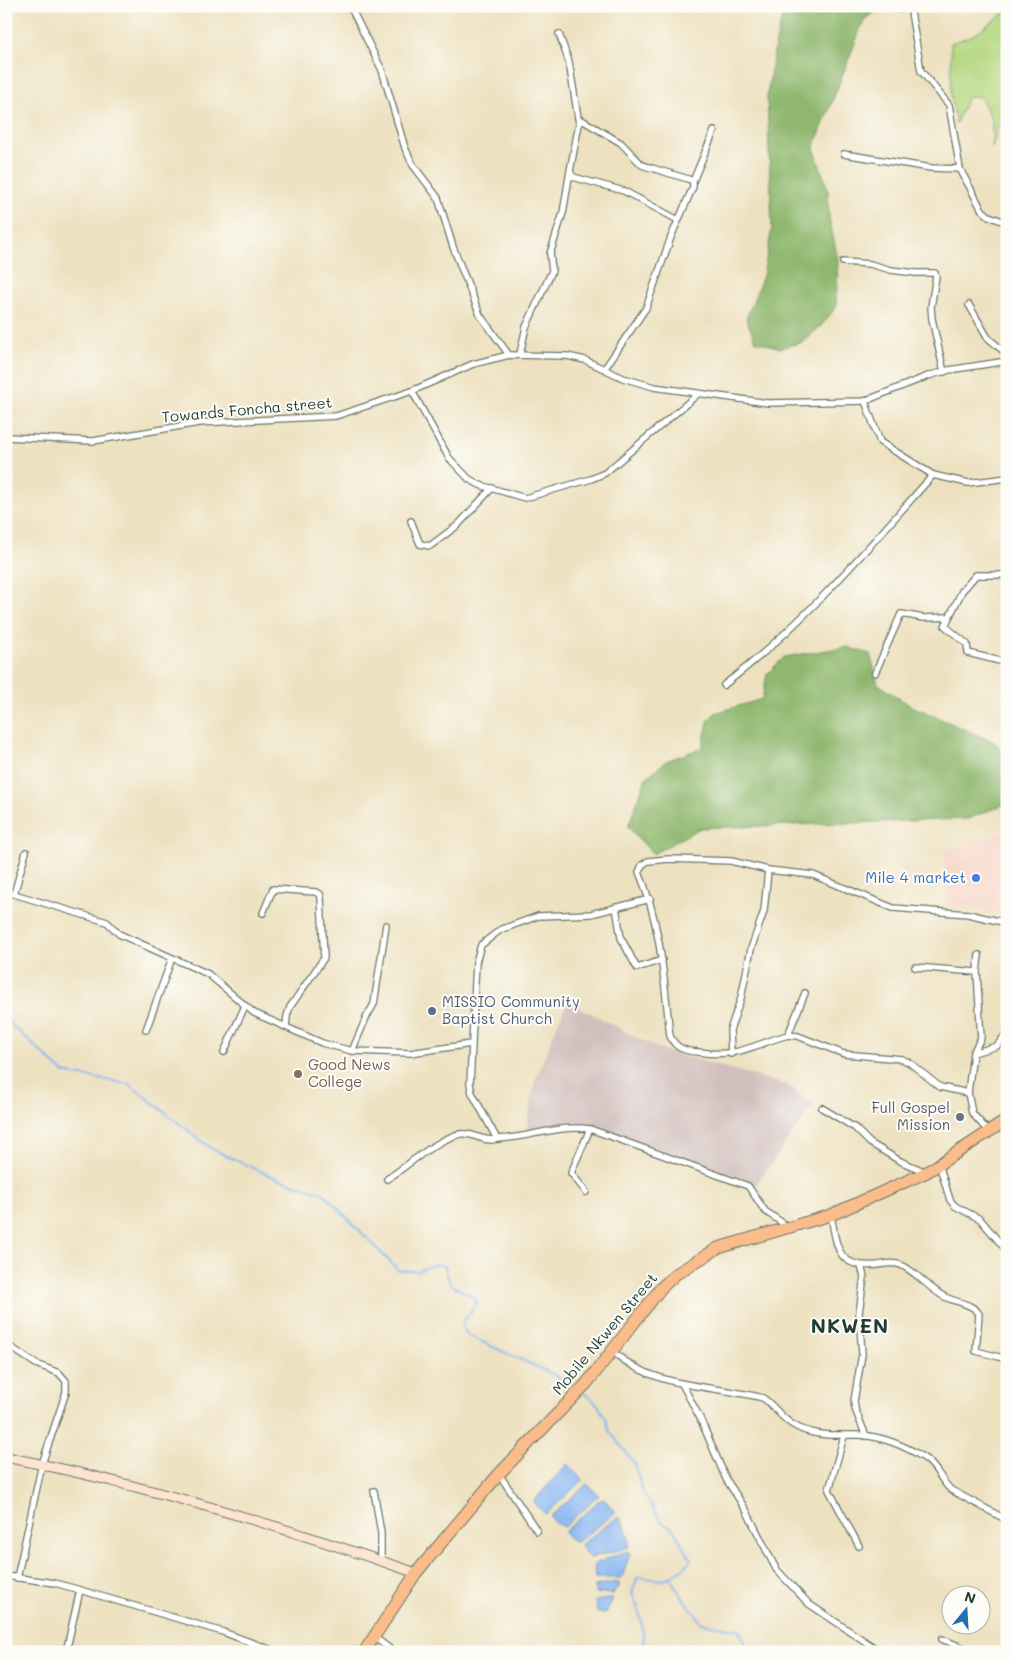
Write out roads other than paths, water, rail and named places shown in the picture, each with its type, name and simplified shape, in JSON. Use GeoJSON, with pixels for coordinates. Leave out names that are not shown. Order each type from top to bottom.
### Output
{"type":"FeatureCollection","features":[{"type":"Feature","properties":{"kind":"highway","name":"Mobile Nkwen Street"},"geometry":{"type":"LineString","coordinates":[[364,1652],[416,1573],[499,1474],[574,1398],[613,1352],[661,1288],[676,1274],[718,1248],[831,1215],[927,1172],[1007,1120]]}},
{"type":"Feature","properties":{"kind":"street"},"geometry":{"type":"LineString","coordinates":[[350,6],[382,70],[402,141],[413,165],[438,198],[453,247],[480,315],[509,355]]}},
{"type":"Feature","properties":{"kind":"street"},"geometry":{"type":"LineString","coordinates":[[910,6],[921,71],[949,105],[960,169],[982,210],[989,216],[1007,223]]}},
{"type":"Feature","properties":{"kind":"street"},"geometry":{"type":"LineString","coordinates":[[520,354],[526,327],[552,271],[550,254],[563,213],[579,124],[570,62],[559,34]]}},
{"type":"Feature","properties":{"kind":"street"},"geometry":{"type":"LineString","coordinates":[[579,124],[582,120],[587,121],[613,137],[642,165],[693,181]]}},
{"type":"Feature","properties":{"kind":"street"},"geometry":{"type":"LineString","coordinates":[[605,368],[646,308],[678,220],[693,187],[693,181],[714,131]]}},
{"type":"Feature","properties":{"kind":"street"},"geometry":{"type":"LineString","coordinates":[[844,154],[931,168],[960,169]]}},
{"type":"Feature","properties":{"kind":"street"},"geometry":{"type":"LineString","coordinates":[[570,171],[574,177],[636,196],[678,220]]}},
{"type":"Feature","properties":{"kind":"street"},"geometry":{"type":"LineString","coordinates":[[843,262],[870,264],[891,270],[916,273],[935,273],[932,319],[944,372]]}},
{"type":"Feature","properties":{"kind":"street"},"geometry":{"type":"LineString","coordinates":[[968,305],[988,338],[1007,354]]}},
{"type":"Feature","properties":{"kind":"street","name":"Towards Foncha street"},"geometry":{"type":"LineString","coordinates":[[6,437],[93,441],[198,423],[336,416],[412,391],[459,369],[490,358],[520,354],[567,356],[605,368],[637,383],[698,394],[768,403],[865,401],[944,372],[1007,361]]}},
{"type":"Feature","properties":{"kind":"street"},"geometry":{"type":"LineString","coordinates":[[412,391],[449,458],[469,479],[526,498],[591,479],[604,473],[698,394]]}},
{"type":"Feature","properties":{"kind":"street"},"geometry":{"type":"LineString","coordinates":[[865,401],[880,442],[934,475],[968,483],[1007,478]]}},
{"type":"Feature","properties":{"kind":"street"},"geometry":{"type":"LineString","coordinates":[[724,685],[758,660],[779,637],[801,619],[847,572],[934,475]]}},
{"type":"Feature","properties":{"kind":"street"},"geometry":{"type":"LineString","coordinates":[[411,521],[420,544],[430,546],[458,525],[492,488]]}},
{"type":"Feature","properties":{"kind":"street"},"geometry":{"type":"LineString","coordinates":[[1007,575],[976,575],[962,591],[945,626],[967,644],[966,652],[1000,661],[1007,666]]}},
{"type":"Feature","properties":{"kind":"street"},"geometry":{"type":"LineString","coordinates":[[875,673],[901,614],[924,618],[948,617]]}},
{"type":"Feature","properties":{"kind":"street"},"geometry":{"type":"LineString","coordinates":[[26,852],[14,894],[107,922],[119,934],[214,978],[245,1006],[261,1017],[286,1026],[322,1043],[352,1050],[410,1053],[471,1044]]}},
{"type":"Feature","properties":{"kind":"street"},"geometry":{"type":"LineString","coordinates":[[968,1093],[940,1086],[902,1059],[844,1054],[798,1036],[788,1035],[731,1054],[719,1055],[681,1049],[674,1044],[670,1036],[662,960],[650,899],[639,872],[642,865],[648,862],[670,859],[731,861],[768,870],[813,875],[893,908],[968,914],[1007,923]]}},
{"type":"Feature","properties":{"kind":"street"},"geometry":{"type":"LineString","coordinates":[[731,1054],[730,1030],[741,998],[751,949],[764,911],[768,870]]}},
{"type":"Feature","properties":{"kind":"street"},"geometry":{"type":"LineString","coordinates":[[263,913],[271,892],[278,888],[320,894],[324,958],[290,1006],[286,1016],[286,1026]]}},
{"type":"Feature","properties":{"kind":"street"},"geometry":{"type":"LineString","coordinates":[[497,1139],[472,1092],[471,1044],[477,952],[490,936],[517,923],[538,916],[591,914],[650,899]]}},
{"type":"Feature","properties":{"kind":"street"},"geometry":{"type":"LineString","coordinates":[[616,907],[620,938],[637,968],[662,960]]}},
{"type":"Feature","properties":{"kind":"street"},"geometry":{"type":"LineString","coordinates":[[352,1050],[374,1004],[386,925]]}},
{"type":"Feature","properties":{"kind":"street"},"geometry":{"type":"LineString","coordinates":[[979,955],[977,972],[981,1038],[972,1053],[968,1093],[972,1113],[988,1131]]}},
{"type":"Feature","properties":{"kind":"street"},"geometry":{"type":"LineString","coordinates":[[146,1030],[172,958]]}},
{"type":"Feature","properties":{"kind":"street"},"geometry":{"type":"LineString","coordinates":[[915,967],[977,972]]}},
{"type":"Feature","properties":{"kind":"street"},"geometry":{"type":"LineString","coordinates":[[788,1035],[805,993]]}},
{"type":"Feature","properties":{"kind":"street"},"geometry":{"type":"LineString","coordinates":[[224,1052],[245,1006]]}},
{"type":"Feature","properties":{"kind":"street"},"geometry":{"type":"LineString","coordinates":[[972,1053],[997,1046],[1007,1033]]}},
{"type":"Feature","properties":{"kind":"street"},"geometry":{"type":"LineString","coordinates":[[822,1108],[855,1128],[870,1143],[900,1161],[927,1172]]}},
{"type":"Feature","properties":{"kind":"street"},"geometry":{"type":"LineString","coordinates":[[387,1179],[416,1160],[430,1146],[460,1134],[488,1141],[571,1127],[590,1129],[748,1186],[765,1211],[788,1227]]}},
{"type":"Feature","properties":{"kind":"street"},"geometry":{"type":"LineString","coordinates":[[586,1192],[571,1173],[590,1129]]}},
{"type":"Feature","properties":{"kind":"street"},"geometry":{"type":"LineString","coordinates":[[939,1164],[950,1200],[955,1206],[980,1219],[1007,1251]]}},
{"type":"Feature","properties":{"kind":"street"},"geometry":{"type":"LineString","coordinates":[[831,1215],[838,1251],[848,1261],[861,1266],[902,1265],[935,1292],[974,1309],[979,1314],[976,1350],[1007,1360]]}},
{"type":"Feature","properties":{"kind":"street"},"geometry":{"type":"LineString","coordinates":[[861,1266],[864,1277],[859,1313],[862,1354],[854,1401],[866,1436]]}},
{"type":"Feature","properties":{"kind":"street"},"geometry":{"type":"LineString","coordinates":[[6,1344],[36,1364],[59,1373],[66,1382],[66,1392],[42,1464],[17,1578]]}},
{"type":"Feature","properties":{"kind":"street"},"geometry":{"type":"LineString","coordinates":[[613,1352],[626,1363],[647,1375],[682,1384],[763,1398],[794,1426],[823,1434],[866,1436],[887,1440],[926,1459],[935,1468],[943,1483],[951,1490],[1007,1520]]}},
{"type":"Feature","properties":{"kind":"street"},"geometry":{"type":"LineString","coordinates":[[682,1384],[700,1418],[726,1479],[746,1510],[776,1569],[809,1604],[881,1652]]}},
{"type":"Feature","properties":{"kind":"street"},"geometry":{"type":"LineString","coordinates":[[844,1436],[829,1490],[859,1546]]}},
{"type":"Feature","properties":{"kind":"street"},"geometry":{"type":"LineString","coordinates":[[6,1457],[42,1464],[248,1518],[416,1573]]}},
{"type":"Feature","properties":{"kind":"street"},"geometry":{"type":"LineString","coordinates":[[499,1474],[537,1531]]}},
{"type":"Feature","properties":{"kind":"street"},"geometry":{"type":"LineString","coordinates":[[374,1491],[380,1532],[381,1561]]}},
{"type":"Feature","properties":{"kind":"street"},"geometry":{"type":"LineString","coordinates":[[6,1576],[55,1583],[80,1590],[223,1632],[277,1652]]}},
{"type":"Feature","properties":{"kind":"street"},"geometry":{"type":"LineString","coordinates":[[66,1652],[80,1590]]}},
{"type":"Feature","properties":{"kind":"street"},"geometry":{"type":"LineString","coordinates":[[374,1637],[394,1652]]}},
{"type":"Feature","properties":{"kind":"street"},"geometry":{"type":"LineString","coordinates":[[942,1639],[973,1652]]}},
{"type":"Feature","properties":{"kind":"water"},"geometry":{"type":"Polygon","coordinates":[[[567,1464],[583,1480],[546,1514],[536,1506],[534,1501],[567,1464]]]}},
{"type":"Feature","properties":{"kind":"water"},"geometry":{"type":"Polygon","coordinates":[[[587,1484],[599,1495],[564,1527],[556,1523],[551,1516],[587,1484]]]}},
{"type":"Feature","properties":{"kind":"water"},"geometry":{"type":"Polygon","coordinates":[[[604,1499],[615,1512],[614,1514],[574,1542],[565,1534],[565,1531],[600,1500],[604,1499]]]}},
{"type":"Feature","properties":{"kind":"water"},"geometry":{"type":"Polygon","coordinates":[[[616,1518],[620,1518],[625,1528],[629,1539],[629,1547],[590,1558],[579,1546],[616,1518]]]}},
{"type":"Feature","properties":{"kind":"water"},"geometry":{"type":"Polygon","coordinates":[[[627,1551],[630,1553],[622,1578],[595,1578],[594,1564],[627,1551]]]}},
{"type":"Feature","properties":{"kind":"water"},"geometry":{"type":"Polygon","coordinates":[[[616,1582],[620,1584],[613,1594],[595,1593],[595,1586],[616,1582]]]}},
{"type":"Feature","properties":{"kind":"water"},"geometry":{"type":"Polygon","coordinates":[[[613,1598],[607,1612],[603,1614],[597,1612],[595,1601],[613,1598]]]}},
{"type":"Feature","properties":{"kind":"waterway"},"geometry":{"type":"LineString","coordinates":[[6,1020],[64,1073],[129,1084],[212,1149],[273,1177],[323,1193],[398,1270],[417,1271],[435,1264],[445,1266],[448,1279],[453,1285],[474,1297],[477,1301],[463,1321],[463,1329],[469,1336],[570,1382],[576,1387]]}},
{"type":"Feature","properties":{"kind":"waterway"},"geometry":{"type":"LineString","coordinates":[[584,1393],[598,1405],[606,1419],[610,1432],[635,1464],[642,1491],[662,1522],[673,1529],[691,1559],[685,1567],[671,1577],[684,1600],[702,1623],[739,1630],[749,1652]]}},
{"type":"Feature","properties":{"kind":"waterway"},"geometry":{"type":"LineString","coordinates":[[643,1652],[641,1622],[632,1593],[638,1577],[661,1580],[670,1577]]}},
{"type":"Feature","properties":{"kind":"place","name":"Mile 4 market"},"geometry":{"type":"Point","coordinates":[976,878]}},
{"type":"Feature","properties":{"kind":"place","name":"MISSIO Community Baptist Church"},"geometry":{"type":"Point","coordinates":[432,1011]}},
{"type":"Feature","properties":{"kind":"place","name":"Good News College"},"geometry":{"type":"Point","coordinates":[298,1074]}},
{"type":"Feature","properties":{"kind":"place","name":"Full Gospel Mission"},"geometry":{"type":"Point","coordinates":[960,1117]}},
{"type":"Feature","properties":{"kind":"district","name":"NKWEN"},"geometry":{"type":"Point","coordinates":[850,1326]}}]}
